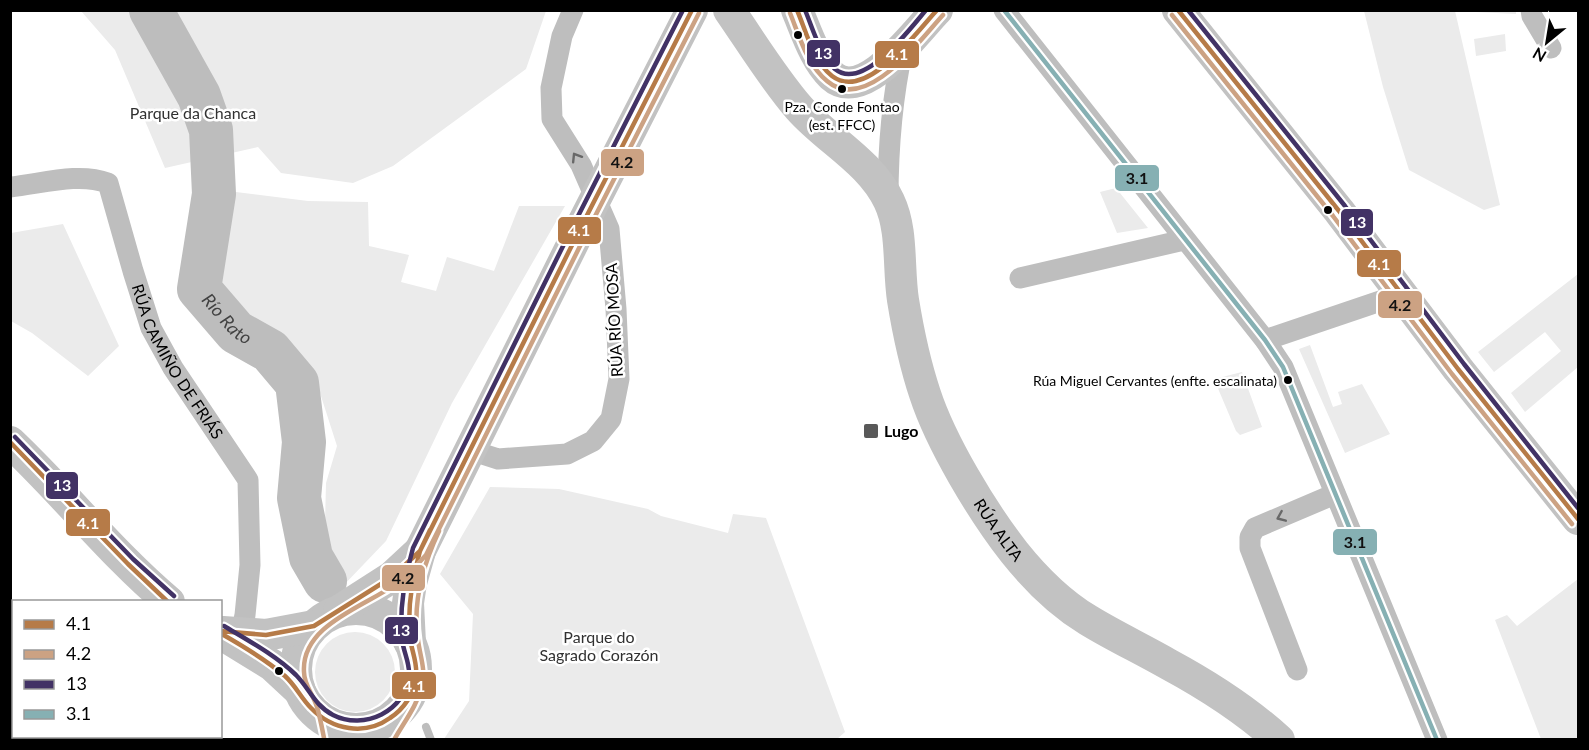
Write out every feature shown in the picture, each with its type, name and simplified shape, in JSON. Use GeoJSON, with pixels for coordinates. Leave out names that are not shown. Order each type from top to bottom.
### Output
{"type":"FeatureCollection","features":[{"type":"Feature","properties":{"kind":"street","name":"RÚA RÍO MOSA"},"geometry":{"type":"LineString","coordinates":[[470,450],[498,459],[567,454],[593,441],[610,419],[619,379],[616,309],[581,165],[552,119],[551,88],[562,36],[573,10]]}},
{"type":"Feature","properties":{"kind":"street"},"geometry":{"type":"LineString","coordinates":[[410,643],[408,603],[420,551],[470,450],[595,228],[692,10]]}},
{"type":"Feature","properties":{"kind":"street"},"geometry":{"type":"LineString","coordinates":[[729,10],[800,109],[865,168],[888,200]]}},
{"type":"Feature","properties":{"kind":"street"},"geometry":{"type":"LineString","coordinates":[[796,10],[825,68],[841,81],[850,83],[870,76],[883,67],[937,10]]}},
{"type":"Feature","properties":{"kind":"street"},"geometry":{"type":"LineString","coordinates":[[1004,10],[1283,367],[1437,740]]}},
{"type":"Feature","properties":{"kind":"street"},"geometry":{"type":"LineString","coordinates":[[1178,10],[1339,211],[1401,294],[1578,519]]}},
{"type":"Feature","properties":{"kind":"street"},"geometry":{"type":"LineString","coordinates":[[1531,10],[1532,16],[1551,48]]}},
{"type":"Feature","properties":{"kind":"street"},"geometry":{"type":"LineString","coordinates":[[888,200],[893,96],[904,46]]}},
{"type":"Feature","properties":{"kind":"street","name":"RÚA CAMIÑO DE FRIÁS"},"geometry":{"type":"LineString","coordinates":[[10,187],[80,178],[108,183],[151,328],[173,368],[248,480],[250,564],[245,615],[227,633]]}},
{"type":"Feature","properties":{"kind":"street","name":"RÚA ALTA"},"geometry":{"type":"LineString","coordinates":[[888,200],[895,222],[903,300],[925,394],[946,442],[992,521],[1015,554],[1050,590],[1087,620],[1207,688],[1252,718],[1279,740]]}},
{"type":"Feature","properties":{"kind":"street"},"geometry":{"type":"LineString","coordinates":[[1020,278],[1184,240]]}},
{"type":"Feature","properties":{"kind":"street"},"geometry":{"type":"LineString","coordinates":[[1264,340],[1401,294]]}},
{"type":"Feature","properties":{"kind":"street"},"geometry":{"type":"LineString","coordinates":[[10,442],[47,477],[136,572],[167,600]]}},
{"type":"Feature","properties":{"kind":"street"},"geometry":{"type":"LineString","coordinates":[[1296,670],[1250,548],[1250,537],[1255,528],[1335,494]]}},
{"type":"Feature","properties":{"kind":"street"},"geometry":{"type":"LineString","coordinates":[[317,740],[296,674],[297,656],[303,640],[326,619],[392,577],[420,551]]}},
{"type":"Feature","properties":{"kind":"street"},"geometry":{"type":"LineString","coordinates":[[227,633],[285,633],[356,609],[372,611],[388,618],[401,629],[410,643],[416,660],[416,678],[411,695],[385,740]]}},
{"type":"Feature","properties":{"kind":"street"},"geometry":{"type":"LineString","coordinates":[[227,633],[272,665],[322,719],[338,727],[354,729],[385,723],[401,710]]}},
{"type":"Feature","properties":{"kind":"green space","name":"Parque da Chanca"},"geometry":{"type":"Polygon","coordinates":[[[81,11],[546,11],[526,69],[393,166],[353,183],[281,173],[258,147],[165,168],[115,50],[81,11]]]}},
{"type":"Feature","properties":{"kind":"green space"},"geometry":{"type":"Polygon","coordinates":[[[1364,11],[1455,11],[1500,205],[1484,210],[1409,170],[1383,87],[1364,11]]]}},
{"type":"Feature","properties":{"kind":"green space"},"geometry":{"type":"Polygon","coordinates":[[[1455,11],[1516,11],[1516,14],[1455,11]]]}},
{"type":"Feature","properties":{"kind":"green space"},"geometry":{"type":"Polygon","coordinates":[[[1505,34],[1506,51],[1476,56],[1474,39],[1505,34]]]}},
{"type":"Feature","properties":{"kind":"green space"},"geometry":{"type":"Polygon","coordinates":[[[1116,188],[1148,228],[1117,233],[1100,192],[1116,188]]]}},
{"type":"Feature","properties":{"kind":"green space"},"geometry":{"type":"Polygon","coordinates":[[[228,191],[308,201],[368,202],[369,246],[409,255],[401,282],[436,291],[447,257],[494,271],[519,206],[565,206],[452,403],[386,541],[341,588],[327,573],[324,564],[326,483],[337,446],[320,393],[225,312],[207,286],[214,251],[226,213],[228,191]]]}},
{"type":"Feature","properties":{"kind":"green space"},"geometry":{"type":"Polygon","coordinates":[[[63,224],[119,346],[88,376],[32,333],[11,321],[11,233],[63,224]]]}},
{"type":"Feature","properties":{"kind":"green space"},"geometry":{"type":"Polygon","coordinates":[[[1578,274],[1578,367],[1525,412],[1511,393],[1561,351],[1545,332],[1494,372],[1478,352],[1578,274]]]}},
{"type":"Feature","properties":{"kind":"green space"},"geometry":{"type":"Polygon","coordinates":[[[1310,345],[1333,407],[1342,404],[1338,392],[1362,384],[1390,434],[1345,453],[1299,349],[1310,345]]]}},
{"type":"Feature","properties":{"kind":"green space"},"geometry":{"type":"Polygon","coordinates":[[[1242,372],[1262,427],[1240,435],[1236,431],[1214,379],[1242,372]]]}},
{"type":"Feature","properties":{"kind":"green space","name":"Parque do Sagrado Corazón"},"geometry":{"type":"Polygon","coordinates":[[[490,487],[559,489],[648,509],[661,516],[728,533],[733,514],[766,518],[845,732],[836,740],[444,739],[469,701],[473,614],[440,574],[490,487]]]}},
{"type":"Feature","properties":{"kind":"green space"},"geometry":{"type":"Polygon","coordinates":[[[1578,579],[1578,739],[1541,739],[1495,620],[1507,615],[1517,626],[1578,579]]]}},
{"type":"Feature","properties":{"kind":"green space"},"geometry":{"type":"Polygon","coordinates":[[[355,632],[370,635],[383,644],[392,657],[395,672],[392,687],[383,700],[370,709],[355,712],[340,709],[327,700],[318,687],[315,672],[318,657],[327,644],[340,635],[355,632]]]}},
{"type":"Feature","properties":{"kind":"waterway","name":"Río Rato"},"geometry":{"type":"LineString","coordinates":[[151,10],[199,96],[211,130],[214,194],[199,289],[236,332],[270,351],[297,383],[304,442],[299,498],[311,557],[325,581]]}},
{"type":"Feature","properties":{"kind":"waterway","name":"Río Rato"},"geometry":{"type":"LineString","coordinates":[[426,727],[431,740]]}},
{"type":"Feature","properties":{"kind":"transit line","name":"13"},"geometry":{"type":"LineString","coordinates":[[224,626],[288,668],[301,680],[321,707],[333,715],[358,721],[370,719],[392,708],[400,699],[409,675],[402,639],[401,616],[405,582],[413,548],[683,10]]}},
{"type":"Feature","properties":{"kind":"transit line","name":"4.1"},"geometry":{"type":"LineString","coordinates":[[222,634],[277,670],[289,680],[311,708],[339,726],[360,729],[380,724],[404,706],[411,695],[416,677],[409,615],[420,551],[692,10]]}},
{"type":"Feature","properties":{"kind":"transit line","name":"4.1"},"geometry":{"type":"LineString","coordinates":[[797,10],[811,45],[825,70],[845,82],[860,80],[875,73],[904,48],[937,10]]}},
{"type":"Feature","properties":{"kind":"transit line","name":"13"},"geometry":{"type":"LineString","coordinates":[[805,10],[825,57],[835,69],[846,74],[859,72],[885,55],[926,10]]}},
{"type":"Feature","properties":{"kind":"transit line","name":"3.1"},"geometry":{"type":"LineString","coordinates":[[1004,10],[1265,340],[1283,367],[1437,740]]}},
{"type":"Feature","properties":{"kind":"transit line","name":"4.1"},"geometry":{"type":"LineString","coordinates":[[1178,10],[1339,211],[1458,369],[1578,519]]}},
{"type":"Feature","properties":{"kind":"transit line","name":"13"},"geometry":{"type":"LineString","coordinates":[[1188,10],[1345,206],[1464,364],[1578,508]]}},
{"type":"Feature","properties":{"kind":"transit line","name":"4.2"},"geometry":{"type":"LineString","coordinates":[[324,738],[317,707],[304,677],[306,656],[313,642],[337,619],[396,584],[426,555],[699,13]]}},
{"type":"Feature","properties":{"kind":"transit line","name":"4.2"},"geometry":{"type":"LineString","coordinates":[[790,13],[804,49],[814,67],[827,81],[842,89],[858,88],[875,81],[891,70],[943,15]]}},
{"type":"Feature","properties":{"kind":"transit line","name":"4.2"},"geometry":{"type":"LineString","coordinates":[[1172,15],[1333,216],[1452,374],[1572,524]]}},
{"type":"Feature","properties":{"kind":"transit line","name":"13"},"geometry":{"type":"LineString","coordinates":[[15,437],[133,559],[174,596]]}},
{"type":"Feature","properties":{"kind":"transit line","name":"4.1"},"geometry":{"type":"LineString","coordinates":[[10,442],[166,600]]}},
{"type":"Feature","properties":{"kind":"transit line","name":"4.1"},"geometry":{"type":"LineString","coordinates":[[222,631],[266,635],[314,626],[392,577],[420,551],[430,530]]}},
{"type":"Feature","properties":{"kind":"transit line","name":"4.2"},"geometry":{"type":"LineString","coordinates":[[394,740],[414,707],[422,686],[423,669],[416,612],[420,584],[439,531]]}},
{"type":"Feature","properties":{"kind":"place","name":"Pza. Conde Fontao (est. FFCC)"},"geometry":{"type":"Point","coordinates":[842,89]}},
{"type":"Feature","properties":{"kind":"place","name":"Rúa Miguel Cervantes (enfte. escalinata)"},"geometry":{"type":"Point","coordinates":[1288,380]}},
{"type":"Feature","properties":{"kind":"place","name":"Lugo"},"geometry":{"type":"Point","coordinates":[871,431]}}]}
